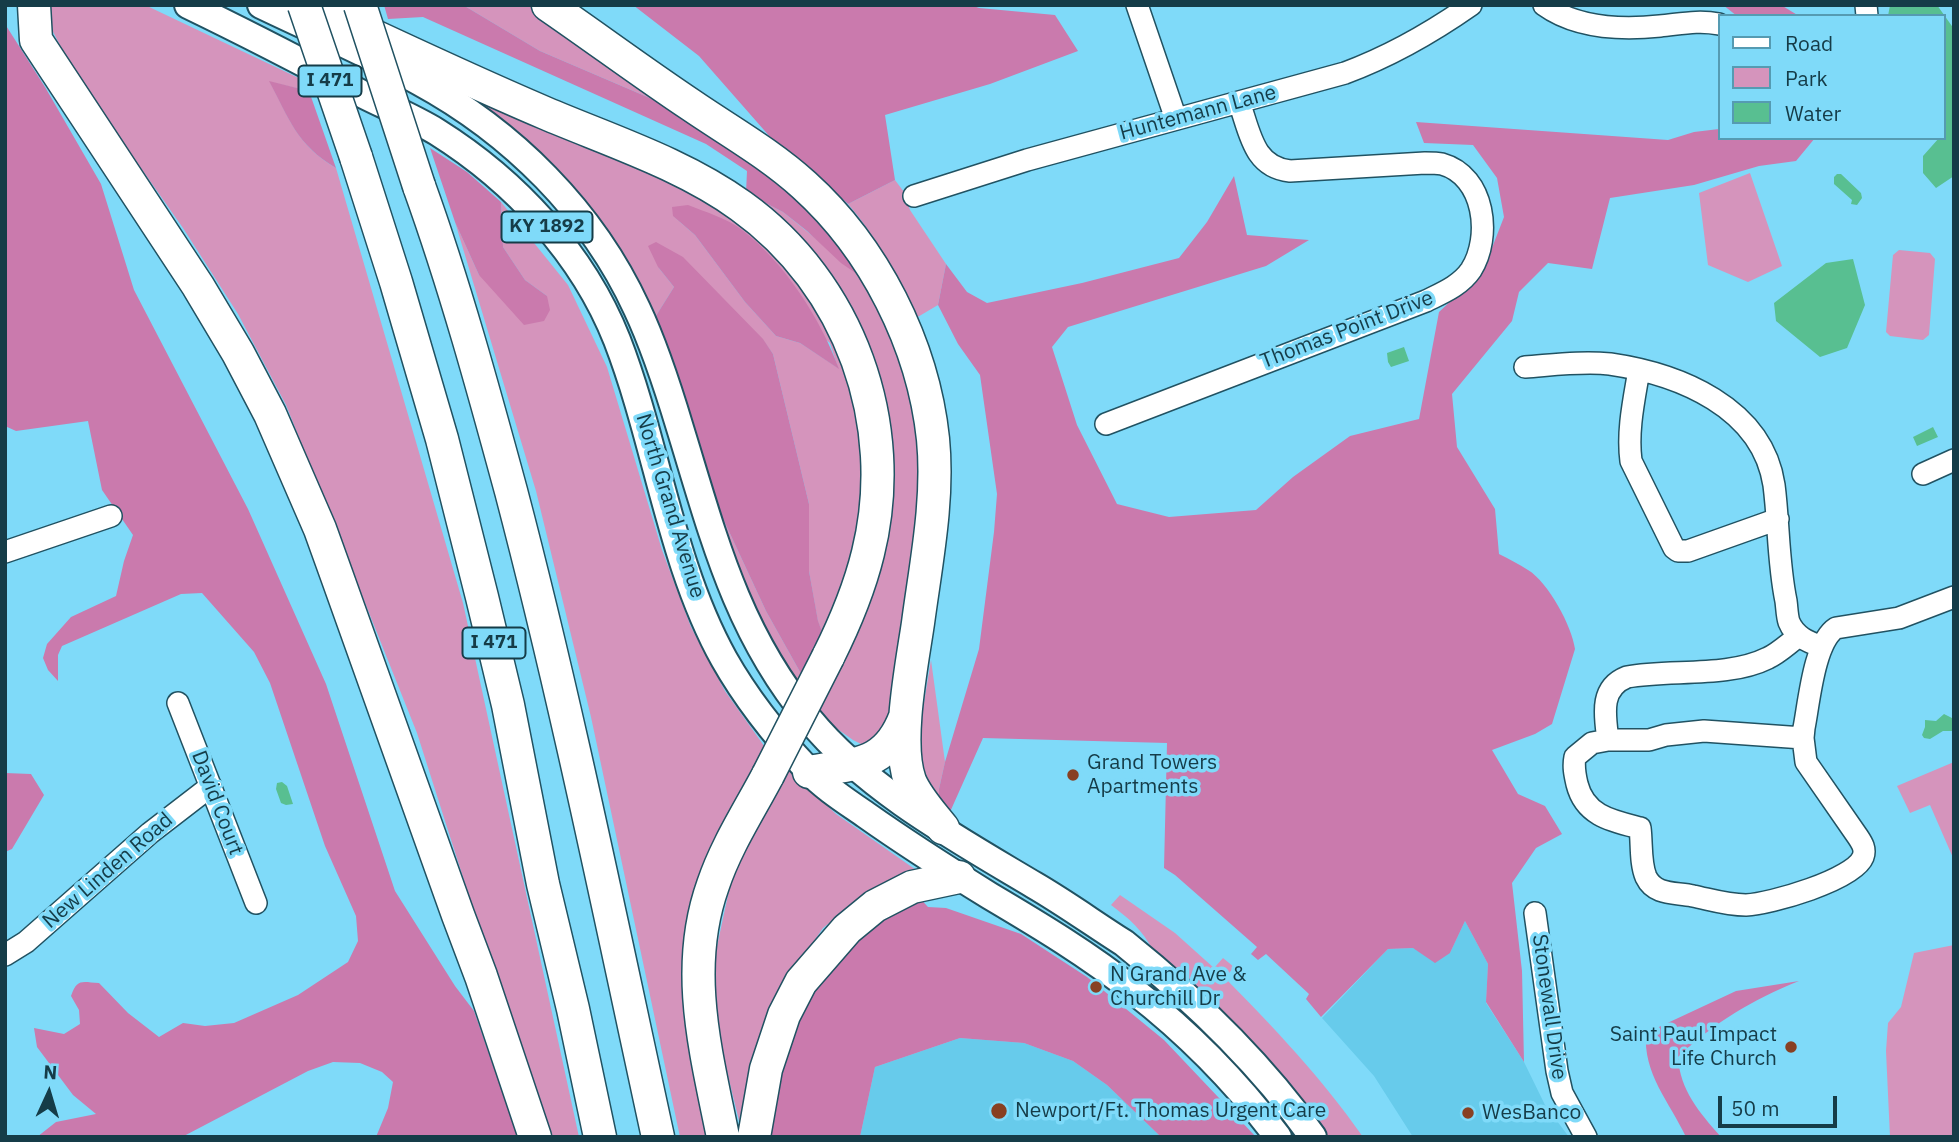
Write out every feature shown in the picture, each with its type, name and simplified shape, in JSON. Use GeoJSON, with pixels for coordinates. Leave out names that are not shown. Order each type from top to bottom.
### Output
{"type":"FeatureCollection","features":[{"type":"Feature","properties":{"kind":"highway"},"geometry":{"type":"LineString","coordinates":[[10,5],[36,40],[198,286],[270,414],[334,566],[481,976],[535,1137]]}},
{"type":"Feature","properties":{"kind":"highway"},"geometry":{"type":"LineString","coordinates":[[34,5],[36,40]]}},
{"type":"Feature","properties":{"kind":"highway"},"geometry":{"type":"LineString","coordinates":[[306,5],[697,179],[745,208],[773,232],[807,270],[835,309],[860,367],[868,393],[877,452],[878,486],[868,553],[850,611],[723,860],[706,907],[698,946],[699,1003],[723,1137]]}},
{"type":"Feature","properties":{"kind":"highway","name":"I 471"},"geometry":{"type":"LineString","coordinates":[[306,5],[396,282],[442,439],[508,705],[543,884],[600,1137]]}},
{"type":"Feature","properties":{"kind":"highway","name":"I 471"},"geometry":{"type":"LineString","coordinates":[[360,5],[473,349],[545,622],[601,867],[658,1137]]}},
{"type":"Feature","properties":{"kind":"highway"},"geometry":{"type":"LineString","coordinates":[[548,5],[766,154],[805,185],[863,253],[895,306],[912,349],[924,392],[933,437],[934,461],[933,506],[905,717],[909,778],[914,790],[943,828]]}},
{"type":"Feature","properties":{"kind":"highway"},"geometry":{"type":"LineString","coordinates":[[809,772],[868,761],[883,752],[898,735],[905,717]]}},
{"type":"Feature","properties":{"kind":"highway"},"geometry":{"type":"LineString","coordinates":[[754,1137],[766,1069],[784,1015],[800,982],[847,929],[875,906],[912,887],[959,877]]}},
{"type":"Feature","properties":{"kind":"main road","name":"North Grand Avenue"},"geometry":{"type":"LineString","coordinates":[[188,5],[278,48],[434,130],[504,181],[530,207],[559,242],[587,283],[615,336],[635,392],[687,572],[723,658],[774,731],[809,772],[840,797],[959,877],[1083,953],[1135,992],[1233,1084],[1278,1137]]}},
{"type":"Feature","properties":{"kind":"main road","name":"North Grand Avenue"},"geometry":{"type":"LineString","coordinates":[[261,5],[418,81],[488,126],[529,160],[581,217],[604,250],[636,306],[657,358],[718,552],[749,630],[784,686],[810,721],[852,764],[882,788],[1113,936],[1151,964],[1235,1041],[1313,1137]]}},
{"type":"Feature","properties":{"kind":"street"},"geometry":{"type":"LineString","coordinates":[[1137,5],[1177,119]]}},
{"type":"Feature","properties":{"kind":"street","name":"Huntemann Lane"},"geometry":{"type":"LineString","coordinates":[[914,196],[1027,160],[1345,73],[1376,62],[1434,31],[1471,5]]}},
{"type":"Feature","properties":{"kind":"street"},"geometry":{"type":"LineString","coordinates":[[1544,5],[1588,24],[1624,29],[1690,21],[1717,24]]}},
{"type":"Feature","properties":{"kind":"street","name":"Thomas Point Drive"},"geometry":{"type":"LineString","coordinates":[[1106,424],[1426,301],[1452,288],[1470,272],[1475,261],[1482,236],[1480,210],[1476,194],[1467,180],[1457,173],[1442,164],[1425,163],[1276,170],[1258,155],[1239,102]]}},
{"type":"Feature","properties":{"kind":"street"},"geometry":{"type":"LineString","coordinates":[[1525,367],[1586,363],[1639,370],[1688,384],[1726,407],[1738,418],[1766,458],[1773,481],[1782,581],[1790,623],[1799,636],[1822,647]]}},
{"type":"Feature","properties":{"kind":"street"},"geometry":{"type":"LineString","coordinates":[[1639,370],[1629,446],[1631,461],[1675,548],[1678,551],[1688,551],[1778,519]]}},
{"type":"Feature","properties":{"kind":"street"},"geometry":{"type":"LineString","coordinates":[[1923,474],[1954,460]]}},
{"type":"Feature","properties":{"kind":"street"},"geometry":{"type":"LineString","coordinates":[[5,552],[111,516]]}},
{"type":"Feature","properties":{"kind":"street"},"geometry":{"type":"LineString","coordinates":[[1803,738],[1704,731],[1666,735],[1649,740],[1608,740],[1592,743],[1575,757],[1573,766],[1582,800],[1589,809],[1600,816],[1640,828],[1647,877],[1662,892],[1695,896],[1721,904],[1749,905],[1803,892],[1851,870],[1862,860],[1864,846],[1806,762],[1803,738],[1822,647],[1829,633],[1836,628],[1899,618],[1954,597]]}},
{"type":"Feature","properties":{"kind":"street"},"geometry":{"type":"LineString","coordinates":[[1608,740],[1605,701],[1619,680],[1637,675],[1686,674],[1750,664],[1769,658],[1799,636]]}},
{"type":"Feature","properties":{"kind":"street","name":"David Court"},"geometry":{"type":"LineString","coordinates":[[178,703],[256,904]]}},
{"type":"Feature","properties":{"kind":"street","name":"New Linden Road"},"geometry":{"type":"LineString","coordinates":[[5,956],[26,942],[150,832],[211,786]]}},
{"type":"Feature","properties":{"kind":"street","name":"Stonewall Drive"},"geometry":{"type":"LineString","coordinates":[[1535,913],[1562,1093],[1586,1137]]}},
{"type":"Feature","properties":{"kind":"shaded area"},"geometry":{"type":"Polygon","coordinates":[[[384,5],[463,5],[540,51],[673,108],[805,196],[873,285],[841,263],[783,212],[746,193],[747,171],[706,144],[423,17],[388,19],[384,5]]]}},
{"type":"Feature","properties":{"kind":"shaded area"},"geometry":{"type":"Polygon","coordinates":[[[633,5],[971,5],[1055,15],[1078,51],[990,84],[885,115],[895,180],[848,204],[771,138],[699,56],[633,5]]]}},
{"type":"Feature","properties":{"kind":"shaded area"},"geometry":{"type":"Polygon","coordinates":[[[1723,5],[1781,5],[1796,14],[1734,14],[1723,5]]]}},
{"type":"Feature","properties":{"kind":"shaded area"},"geometry":{"type":"Polygon","coordinates":[[[5,24],[101,184],[134,290],[248,509],[326,684],[395,891],[455,986],[474,1011],[518,1137],[376,1137],[388,1108],[393,1082],[382,1072],[360,1063],[333,1062],[308,1071],[182,1137],[37,1137],[56,1122],[96,1114],[73,1095],[37,1047],[34,1028],[64,1034],[80,1024],[79,1010],[71,996],[78,984],[99,983],[128,1013],[159,1037],[183,1023],[205,1026],[234,1023],[298,995],[348,962],[358,941],[356,916],[325,846],[270,683],[254,652],[202,593],[181,594],[62,646],[58,655],[58,681],[48,670],[43,658],[47,644],[71,617],[116,596],[133,535],[102,490],[88,421],[16,431],[5,426],[5,24]]]}},
{"type":"Feature","properties":{"kind":"shaded area"},"geometry":{"type":"Polygon","coordinates":[[[269,81],[309,91],[336,168],[312,150],[295,130],[269,81]]]}},
{"type":"Feature","properties":{"kind":"shaded area"},"geometry":{"type":"Polygon","coordinates":[[[1416,122],[1668,140],[1694,132],[1717,129],[1717,140],[1813,140],[1796,161],[1759,166],[1694,185],[1610,198],[1592,269],[1548,263],[1519,292],[1512,321],[1452,394],[1457,447],[1495,509],[1499,554],[1536,576],[1551,594],[1564,617],[1575,649],[1552,724],[1535,734],[1492,750],[1518,794],[1545,806],[1562,834],[1536,848],[1512,883],[1522,971],[1524,1062],[1486,1002],[1488,964],[1465,921],[1450,953],[1435,963],[1413,948],[1388,949],[1321,1017],[1306,999],[1309,994],[1266,954],[1258,960],[1251,954],[1257,947],[1164,868],[1167,743],[983,738],[950,812],[939,804],[939,789],[945,762],[979,649],[997,494],[980,375],[958,344],[938,305],[946,264],[967,292],[987,303],[1082,283],[1179,258],[1207,222],[1234,176],[1247,235],[1309,240],[1266,266],[1068,327],[1052,347],[1077,425],[1117,504],[1169,517],[1256,510],[1293,477],[1350,436],[1419,419],[1439,312],[1483,271],[1504,217],[1497,178],[1473,145],[1424,143],[1416,122]]]}},
{"type":"Feature","properties":{"kind":"shaded area"},"geometry":{"type":"Polygon","coordinates":[[[430,148],[467,172],[501,202],[503,247],[525,280],[547,296],[550,310],[544,321],[524,325],[479,275],[455,222],[430,148]]]}},
{"type":"Feature","properties":{"kind":"shaded area"},"geometry":{"type":"Polygon","coordinates":[[[688,205],[736,226],[772,258],[811,311],[839,369],[800,343],[776,336],[745,302],[695,235],[673,216],[672,207],[688,205]]]}},
{"type":"Feature","properties":{"kind":"shaded area"},"geometry":{"type":"Polygon","coordinates":[[[656,242],[683,257],[763,339],[773,354],[809,504],[809,571],[818,621],[824,637],[804,679],[766,611],[706,482],[654,319],[674,287],[658,267],[648,246],[656,242]]]}},
{"type":"Feature","properties":{"kind":"shaded area"},"geometry":{"type":"Polygon","coordinates":[[[5,773],[31,774],[44,795],[12,849],[5,852],[5,773]]]}},
{"type":"Feature","properties":{"kind":"shaded area"},"geometry":{"type":"Polygon","coordinates":[[[916,894],[928,907],[946,908],[1021,934],[1087,977],[1164,1040],[1256,1137],[1161,1137],[1107,1085],[1073,1061],[1024,1043],[960,1038],[875,1067],[860,1137],[765,1137],[784,1044],[826,964],[916,894]]]}},
{"type":"Feature","properties":{"kind":"shaded area"},"geometry":{"type":"Polygon","coordinates":[[[1465,921],[1488,964],[1486,1003],[1524,1062],[1545,1105],[1569,1137],[1413,1137],[1374,1076],[1322,1018],[1388,949],[1413,948],[1450,953],[1465,921]]]}},
{"type":"Feature","properties":{"kind":"shaded area"},"geometry":{"type":"Polygon","coordinates":[[[1799,981],[1735,1013],[1678,1057],[1682,1080],[1687,1090],[1698,1109],[1721,1137],[1686,1137],[1653,1074],[1646,1048],[1646,1033],[1736,991],[1799,981]]]}},
{"type":"Feature","properties":{"kind":"shaded area","name":"Newport/Ft. Thomas Urgent Care"},"geometry":{"type":"Polygon","coordinates":[[[960,1038],[1024,1043],[1073,1061],[1107,1085],[1161,1137],[860,1137],[875,1067],[960,1038]]]}},
{"type":"Feature","properties":{"kind":"green space"},"geometry":{"type":"Polygon","coordinates":[[[46,5],[145,5],[305,81],[309,91],[270,82],[303,141],[336,168],[463,603],[579,1137],[550,1137],[497,984],[417,733],[286,405],[238,314],[183,228],[74,73],[46,18],[46,5]]]}},
{"type":"Feature","properties":{"kind":"green space"},"geometry":{"type":"Polygon","coordinates":[[[463,5],[530,5],[684,107],[673,108],[540,51],[463,5]]]}},
{"type":"Feature","properties":{"kind":"green space"},"geometry":{"type":"Polygon","coordinates":[[[422,67],[729,209],[803,282],[843,353],[867,462],[851,579],[824,637],[818,622],[809,571],[809,504],[773,354],[763,340],[658,267],[674,287],[654,319],[621,257],[422,67]],[[673,216],[695,235],[745,302],[776,336],[800,343],[838,368],[830,343],[673,216]]]}},
{"type":"Feature","properties":{"kind":"green space"},"geometry":{"type":"Polygon","coordinates":[[[1750,173],[1782,266],[1748,282],[1708,265],[1699,193],[1750,173]]]}},
{"type":"Feature","properties":{"kind":"green space"},"geometry":{"type":"Polygon","coordinates":[[[895,180],[904,192],[910,210],[946,264],[938,305],[916,318],[886,259],[848,204],[895,180]]]}},
{"type":"Feature","properties":{"kind":"green space"},"geometry":{"type":"Polygon","coordinates":[[[746,193],[783,212],[873,285],[900,344],[926,479],[890,724],[867,747],[812,711],[855,627],[879,395],[746,193]]]}},
{"type":"Feature","properties":{"kind":"green space"},"geometry":{"type":"Polygon","coordinates":[[[501,202],[568,285],[607,367],[662,550],[691,627],[725,691],[767,750],[707,858],[711,1137],[680,1137],[591,717],[536,491],[455,222],[479,275],[547,296],[525,280],[503,247],[501,202]]]}},
{"type":"Feature","properties":{"kind":"green space"},"geometry":{"type":"Polygon","coordinates":[[[1899,250],[1930,253],[1935,259],[1929,335],[1923,340],[1890,336],[1886,332],[1893,255],[1899,250]]]}},
{"type":"Feature","properties":{"kind":"green space"},"geometry":{"type":"Polygon","coordinates":[[[706,482],[766,611],[804,679],[799,693],[763,636],[706,482]]]}},
{"type":"Feature","properties":{"kind":"green space"},"geometry":{"type":"Polygon","coordinates":[[[931,660],[945,762],[939,789],[939,804],[915,757],[931,660]]]}},
{"type":"Feature","properties":{"kind":"green space"},"geometry":{"type":"Polygon","coordinates":[[[1954,762],[1954,860],[1930,805],[1910,813],[1897,786],[1954,762]]]}},
{"type":"Feature","properties":{"kind":"green space"},"geometry":{"type":"Polygon","coordinates":[[[784,765],[836,814],[919,872],[875,887],[823,928],[774,1000],[741,1129],[712,1010],[713,965],[731,881],[784,765]]]}},
{"type":"Feature","properties":{"kind":"green space"},"geometry":{"type":"Polygon","coordinates":[[[1120,895],[1175,933],[1214,968],[1223,958],[1234,967],[1225,978],[1297,1054],[1363,1137],[1326,1137],[1289,1085],[1247,1038],[1153,950],[1135,925],[1111,905],[1120,895]]]}},
{"type":"Feature","properties":{"kind":"green space"},"geometry":{"type":"Polygon","coordinates":[[[1954,945],[1954,1137],[1890,1137],[1886,1051],[1888,1023],[1901,1007],[1914,953],[1954,945]]]}},
{"type":"Feature","properties":{"kind":"water"},"geometry":{"type":"Polygon","coordinates":[[[1890,5],[1937,5],[1943,14],[1888,14],[1890,5]]]}},
{"type":"Feature","properties":{"kind":"water"},"geometry":{"type":"Polygon","coordinates":[[[1945,16],[1954,29],[1954,176],[1936,188],[1923,173],[1923,156],[1937,140],[1945,140],[1945,16]]]}},
{"type":"Feature","properties":{"kind":"water"},"geometry":{"type":"Polygon","coordinates":[[[1837,174],[1841,174],[1861,193],[1862,198],[1857,205],[1851,204],[1852,200],[1834,184],[1837,174]]]}},
{"type":"Feature","properties":{"kind":"water"},"geometry":{"type":"Polygon","coordinates":[[[1853,259],[1865,305],[1847,348],[1820,357],[1776,321],[1774,303],[1826,263],[1853,259]]]}},
{"type":"Feature","properties":{"kind":"water"},"geometry":{"type":"Polygon","coordinates":[[[1404,347],[1409,361],[1391,367],[1387,353],[1404,347]]]}},
{"type":"Feature","properties":{"kind":"water"},"geometry":{"type":"Polygon","coordinates":[[[1933,427],[1938,437],[1917,446],[1913,437],[1933,427]]]}},
{"type":"Feature","properties":{"kind":"water"},"geometry":{"type":"Polygon","coordinates":[[[1944,714],[1954,719],[1954,731],[1943,731],[1930,739],[1924,738],[1922,735],[1925,720],[1936,721],[1944,714]]]}},
{"type":"Feature","properties":{"kind":"water"},"geometry":{"type":"Polygon","coordinates":[[[282,782],[287,786],[293,804],[281,803],[276,789],[277,783],[282,782]]]}},
{"type":"Feature","properties":{"kind":"place","name":"Grand Towers Apartments"},"geometry":{"type":"Point","coordinates":[1073,775]}},
{"type":"Feature","properties":{"kind":"place","name":"N Grand Ave & Churchill Dr"},"geometry":{"type":"Point","coordinates":[1096,987]}},
{"type":"Feature","properties":{"kind":"place","name":"Saint Paul Impact Life Church"},"geometry":{"type":"Point","coordinates":[1791,1047]}},
{"type":"Feature","properties":{"kind":"place","name":"Newport/Ft. Thomas Urgent Care"},"geometry":{"type":"Point","coordinates":[999,1111]}},
{"type":"Feature","properties":{"kind":"place","name":"WesBanco"},"geometry":{"type":"Point","coordinates":[1468,1113]}}]}
